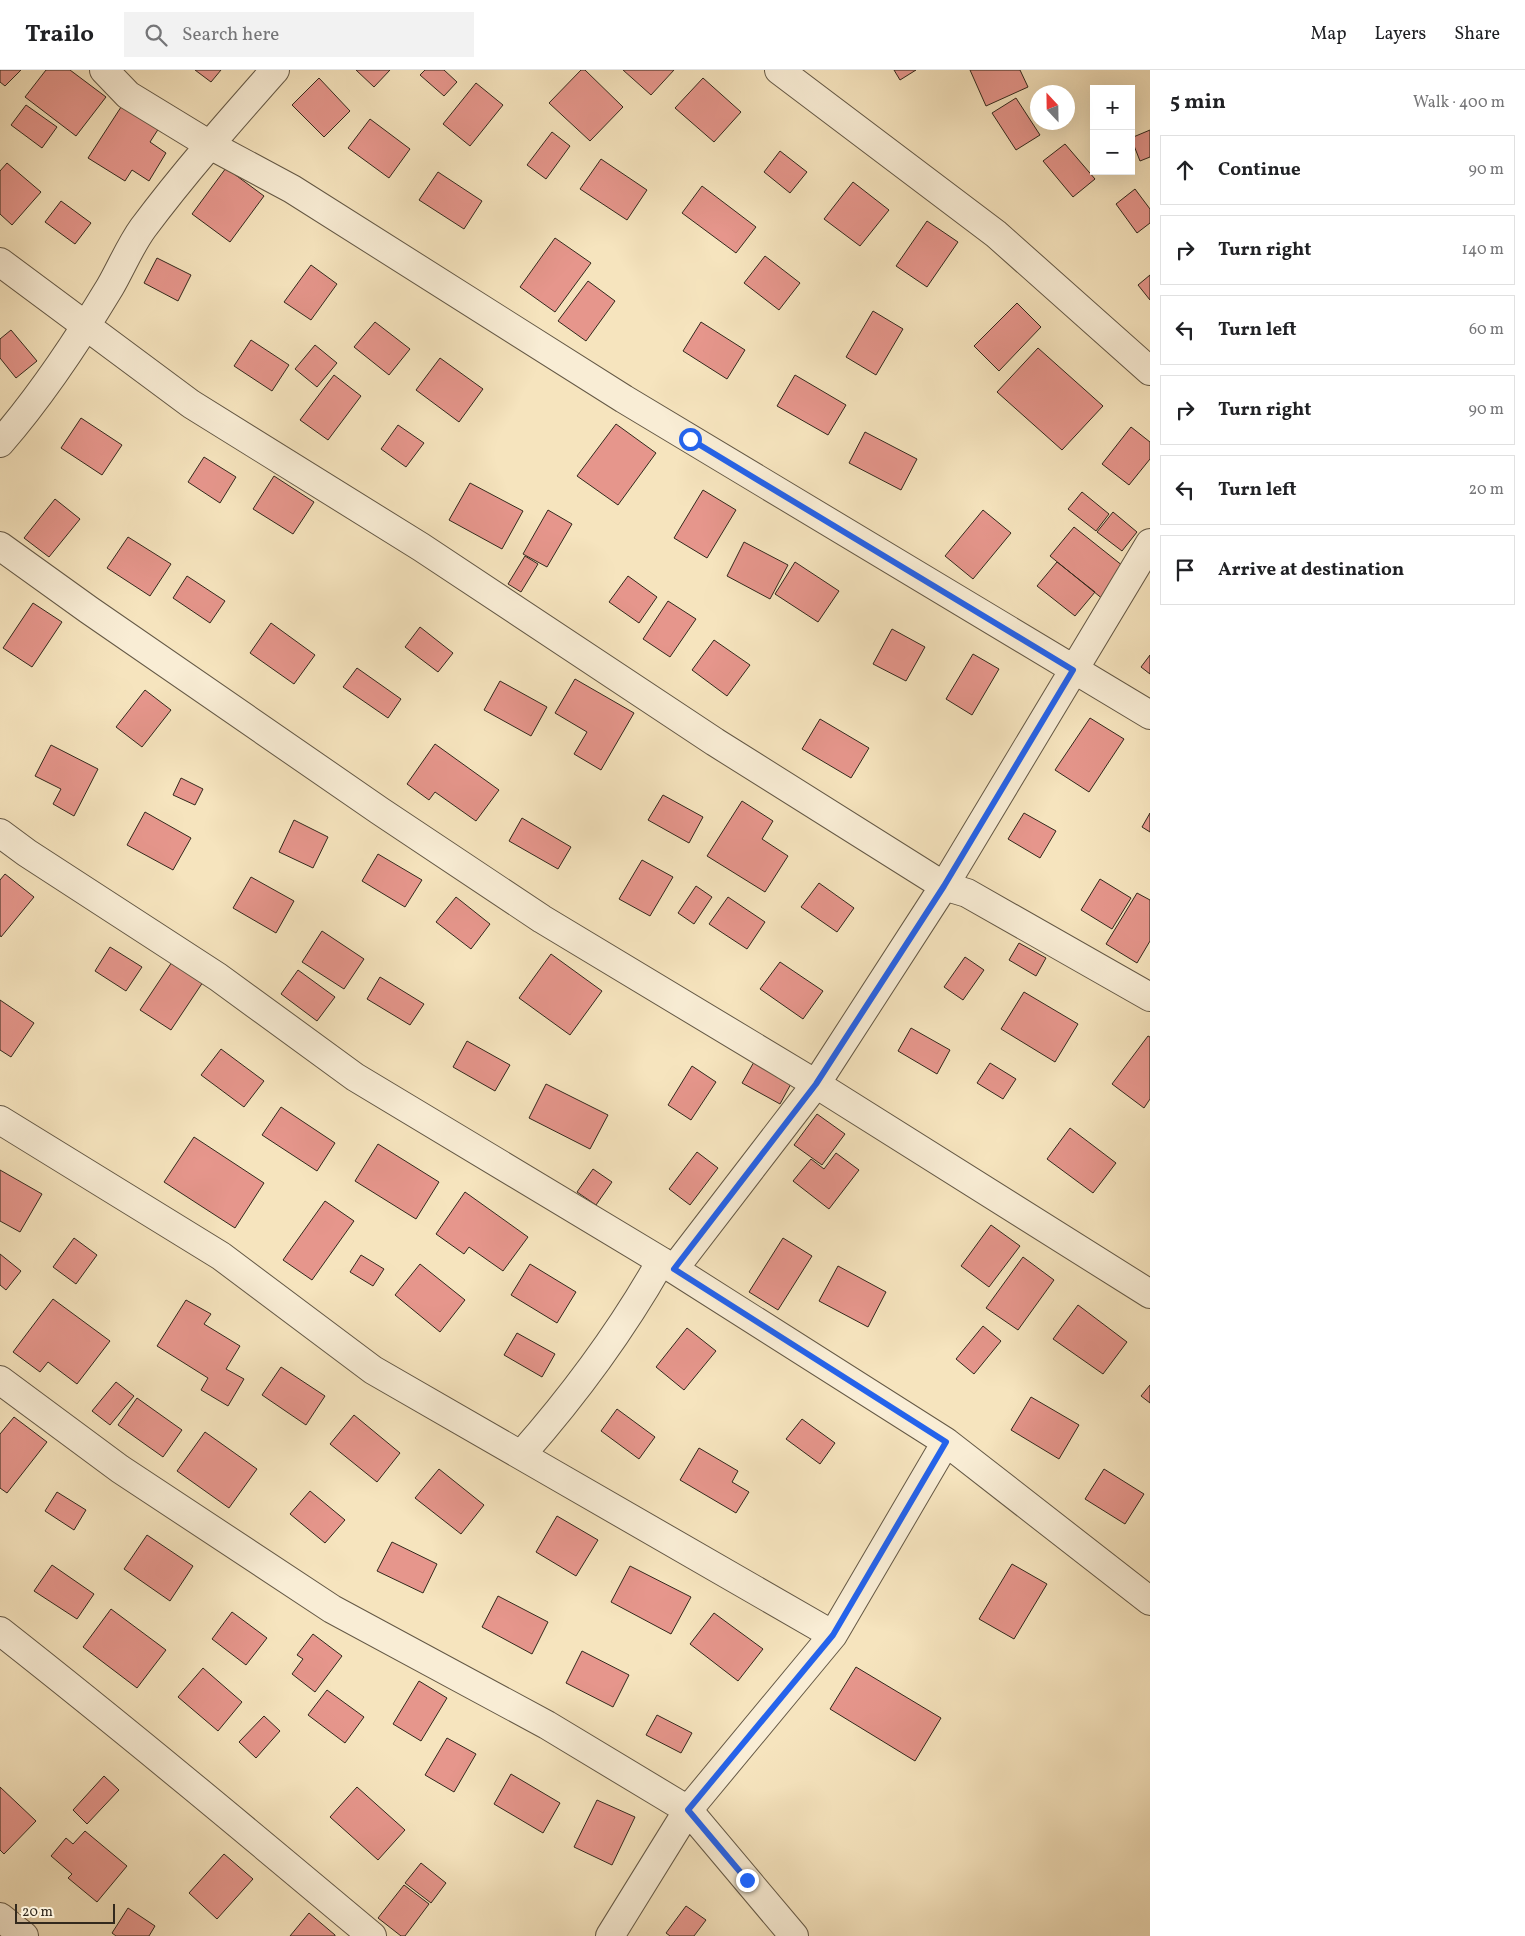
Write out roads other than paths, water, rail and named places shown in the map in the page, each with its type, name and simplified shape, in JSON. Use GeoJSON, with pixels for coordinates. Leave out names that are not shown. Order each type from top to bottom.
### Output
{"type":"FeatureCollection","features":[{"type":"Feature","properties":{"kind":"street"},"geometry":{"type":"LineString","coordinates":[[104,70],[128,95],[210,145],[292,189],[624,399],[1150,715]]}},
{"type":"Feature","properties":{"kind":"street"},"geometry":{"type":"LineString","coordinates":[[0,443],[23,417],[86,324],[110,287],[142,229],[210,145],[275,70]]}},
{"type":"Feature","properties":{"kind":"street"},"geometry":{"type":"LineString","coordinates":[[779,70],[996,234],[1150,371]]}},
{"type":"Feature","properties":{"kind":"street"},"geometry":{"type":"LineString","coordinates":[[0,262],[86,324],[191,404],[421,547],[715,742],[944,886],[967,893],[1150,997]]}},
{"type":"Feature","properties":{"kind":"street"},"geometry":{"type":"LineString","coordinates":[[522,1454],[562,1409],[642,1294],[668,1265],[816,1084],[944,886],[1150,543]]}},
{"type":"Feature","properties":{"kind":"street"},"geometry":{"type":"LineString","coordinates":[[0,546],[96,616],[380,811],[542,919],[816,1084],[1150,1294]]}},
{"type":"Feature","properties":{"kind":"street"},"geometry":{"type":"LineString","coordinates":[[0,833],[27,853],[218,977],[355,1076],[668,1265],[946,1442],[1150,1601]]}},
{"type":"Feature","properties":{"kind":"street"},"geometry":{"type":"LineString","coordinates":[[0,1120],[221,1256],[373,1370],[522,1454],[833,1635]]}},
{"type":"Feature","properties":{"kind":"street"},"geometry":{"type":"LineString","coordinates":[[0,1380],[120,1469],[332,1609],[547,1725],[688,1810],[794,1936]]}},
{"type":"Feature","properties":{"kind":"street"},"geometry":{"type":"LineString","coordinates":[[610,1936],[688,1810],[833,1635],[946,1442]]}},
{"type":"Feature","properties":{"kind":"street"},"geometry":{"type":"LineString","coordinates":[[0,1631],[75,1689],[372,1936]]}},
{"type":"Feature","properties":{"kind":"street"},"geometry":{"type":"LineString","coordinates":[[0,1917],[24,1936]]}}]}
